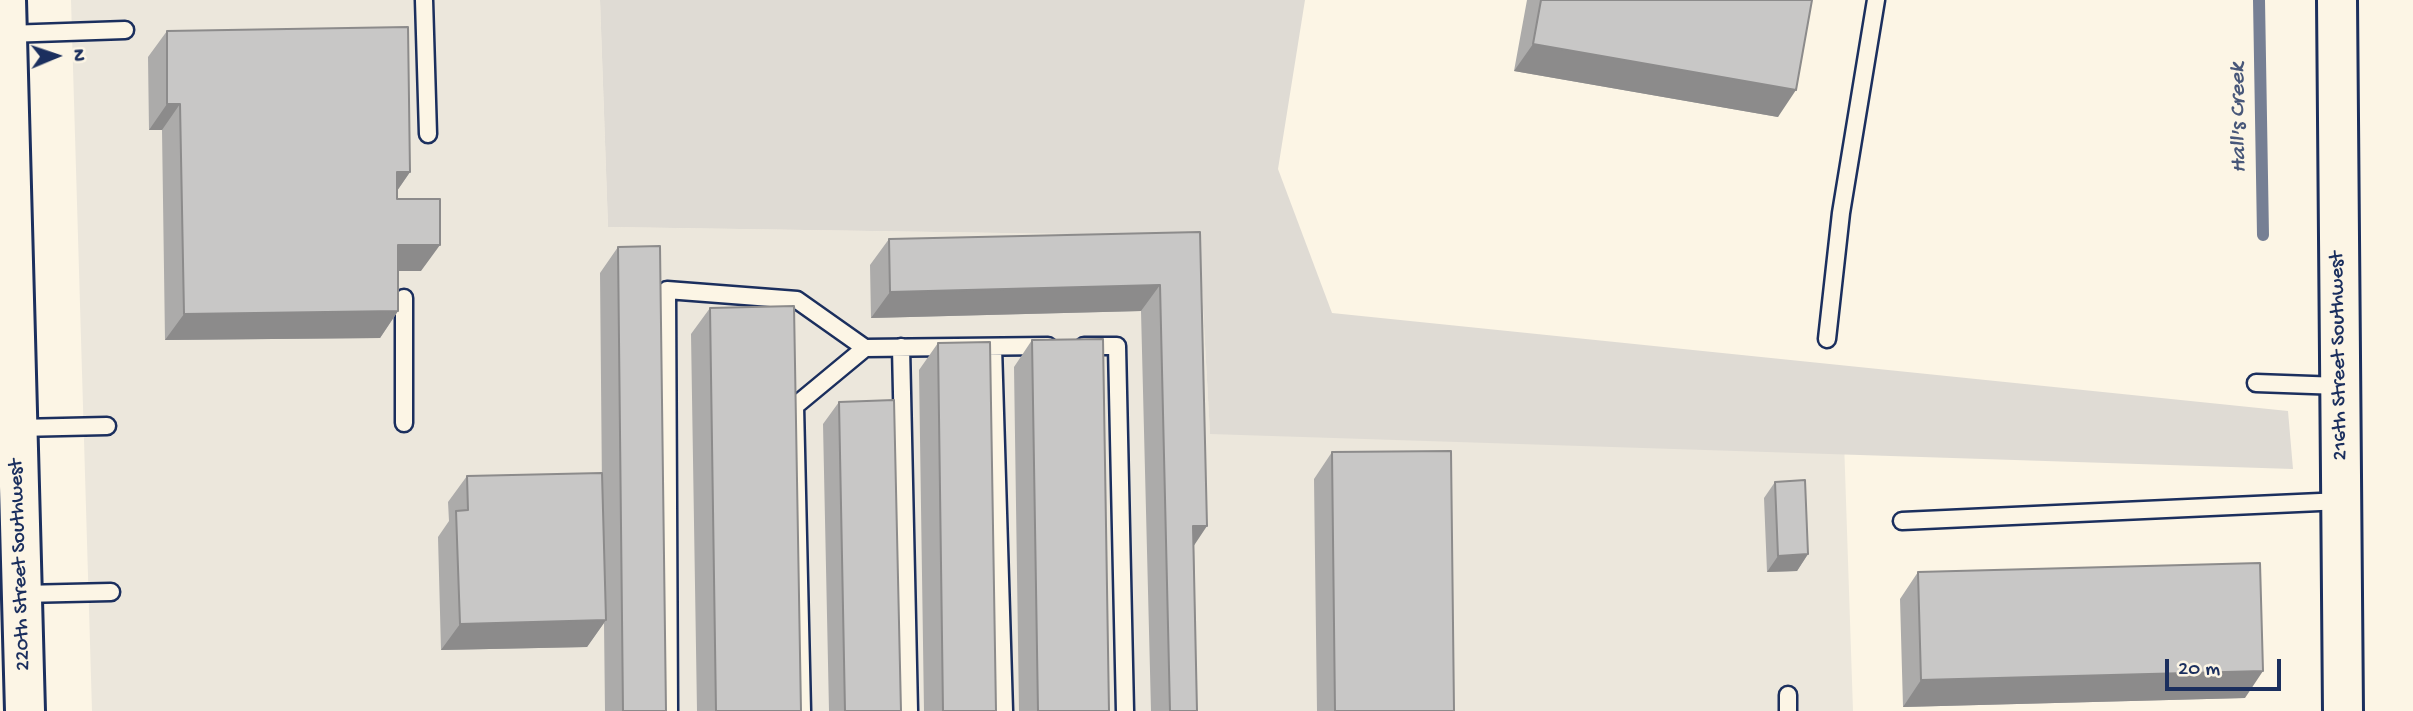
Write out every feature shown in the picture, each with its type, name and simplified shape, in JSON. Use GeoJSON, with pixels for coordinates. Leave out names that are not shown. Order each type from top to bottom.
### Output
{"type":"FeatureCollection","features":[{"type":"Feature","properties":{"kind":"street","name":"216th Street Southwest"},"geometry":{"type":"LineString","coordinates":[[2337,0],[2343,711]]}},
{"type":"Feature","properties":{"kind":"street","name":"220th Street Southwest"},"geometry":{"type":"LineString","coordinates":[[7,17],[8,349],[18,428],[22,594],[18,666],[25,711]]}},
{"type":"Feature","properties":{"kind":"lane"},"geometry":{"type":"LineString","coordinates":[[424,0],[428,134]]}},
{"type":"Feature","properties":{"kind":"lane"},"geometry":{"type":"LineString","coordinates":[[1827,339],[1841,213],[1876,0]]}},
{"type":"Feature","properties":{"kind":"lane"},"geometry":{"type":"LineString","coordinates":[[7,17],[125,30]]}},
{"type":"Feature","properties":{"kind":"lane"},"geometry":{"type":"LineString","coordinates":[[669,711],[667,290],[797,300],[865,348],[1117,346],[1125,711]]}},
{"type":"Feature","properties":{"kind":"lane"},"geometry":{"type":"LineString","coordinates":[[404,298],[404,424]]}},
{"type":"Feature","properties":{"kind":"lane"},"geometry":{"type":"LineString","coordinates":[[901,347],[909,711]]}},
{"type":"Feature","properties":{"kind":"lane"},"geometry":{"type":"LineString","coordinates":[[993,347],[1004,711]]}},
{"type":"Feature","properties":{"kind":"lane"},"geometry":{"type":"LineString","coordinates":[[802,711],[795,406],[865,348]]}},
{"type":"Feature","properties":{"kind":"lane"},"geometry":{"type":"LineString","coordinates":[[2256,383],[2340,386]]}},
{"type":"Feature","properties":{"kind":"lane"},"geometry":{"type":"LineString","coordinates":[[18,428],[107,426]]}},
{"type":"Feature","properties":{"kind":"lane"},"geometry":{"type":"LineString","coordinates":[[1902,521],[2342,501]]}},
{"type":"Feature","properties":{"kind":"lane"},"geometry":{"type":"LineString","coordinates":[[22,594],[111,592]]}},
{"type":"Feature","properties":{"kind":"shaded area"},"geometry":{"type":"Polygon","coordinates":[[[71,0],[600,0],[608,227],[1199,236],[1210,433],[1844,441],[1853,711],[92,711],[71,0]]]}},
{"type":"Feature","properties":{"kind":"shaded area"},"geometry":{"type":"Polygon","coordinates":[[[600,0],[1305,0],[1278,169],[1332,313],[2288,411],[2293,469],[1210,434],[1199,236],[608,227],[600,0]]]}},
{"type":"Feature","properties":{"kind":"building"},"geometry":{"type":"Polygon","coordinates":[[[1541,0],[1812,0],[1796,90],[1533,44],[1541,0]]]}},
{"type":"Feature","properties":{"kind":"building"},"geometry":{"type":"Polygon","coordinates":[[[408,27],[410,172],[397,172],[397,199],[440,199],[440,245],[398,245],[398,311],[184,314],[180,104],[167,104],[167,31],[408,27]]]}},
{"type":"Feature","properties":{"kind":"building"},"geometry":{"type":"Polygon","coordinates":[[[1200,232],[1207,526],[1193,526],[1197,711],[1170,711],[1160,285],[890,292],[889,239],[1200,232]]]}},
{"type":"Feature","properties":{"kind":"building"},"geometry":{"type":"Polygon","coordinates":[[[660,246],[666,711],[623,711],[618,247],[660,246]]]}},
{"type":"Feature","properties":{"kind":"building"},"geometry":{"type":"Polygon","coordinates":[[[794,306],[801,711],[716,711],[710,308],[794,306]]]}},
{"type":"Feature","properties":{"kind":"building"},"geometry":{"type":"Polygon","coordinates":[[[1103,339],[1109,711],[1038,711],[1032,340],[1103,339]]]}},
{"type":"Feature","properties":{"kind":"building"},"geometry":{"type":"Polygon","coordinates":[[[990,342],[996,711],[943,711],[938,343],[990,342]]]}},
{"type":"Feature","properties":{"kind":"building"},"geometry":{"type":"Polygon","coordinates":[[[894,400],[901,711],[845,711],[839,402],[894,400]]]}},
{"type":"Feature","properties":{"kind":"building"},"geometry":{"type":"Polygon","coordinates":[[[1451,451],[1454,711],[1335,711],[1332,452],[1451,451]]]}},
{"type":"Feature","properties":{"kind":"building"},"geometry":{"type":"Polygon","coordinates":[[[602,473],[606,620],[460,624],[456,511],[468,510],[467,476],[602,473]]]}},
{"type":"Feature","properties":{"kind":"building"},"geometry":{"type":"Polygon","coordinates":[[[1805,480],[1808,554],[1778,556],[1775,482],[1805,480]]]}},
{"type":"Feature","properties":{"kind":"building"},"geometry":{"type":"Polygon","coordinates":[[[2260,563],[2263,671],[1921,680],[1918,572],[2260,563]]]}},
{"type":"Feature","properties":{"kind":"waterway","name":"Hall's Creek"},"geometry":{"type":"LineString","coordinates":[[2259,0],[2263,235]]}}]}
